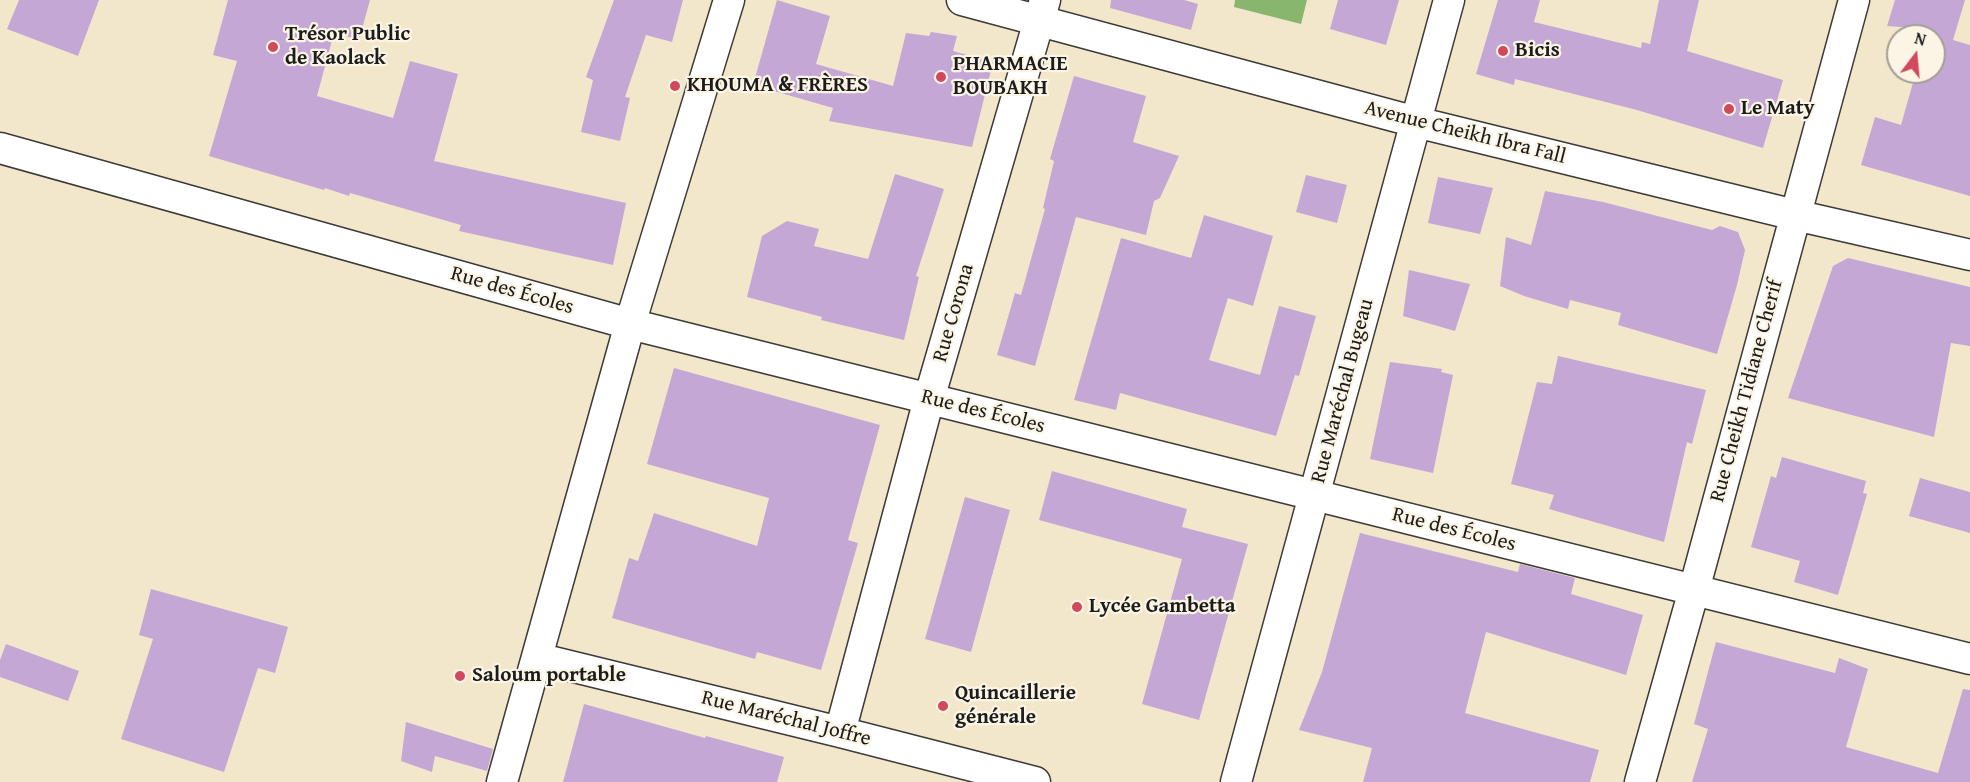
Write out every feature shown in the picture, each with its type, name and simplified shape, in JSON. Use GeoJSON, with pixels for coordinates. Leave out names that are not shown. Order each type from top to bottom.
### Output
{"type":"FeatureCollection","features":[{"type":"Feature","properties":{"kind":"street"},"geometry":{"type":"LineString","coordinates":[[502,782],[630,324],[729,0]]}},
{"type":"Feature","properties":{"kind":"street","name":"Avenue Cheikh Ibra Fall"},"geometry":{"type":"LineString","coordinates":[[962,0],[1042,11],[1416,122],[1795,215],[1970,255]]}},
{"type":"Feature","properties":{"kind":"street","name":"Rue Maréchal Bugeau"},"geometry":{"type":"LineString","coordinates":[[1236,782],[1449,0]]}},
{"type":"Feature","properties":{"kind":"street","name":"Rue Cheikh Tidiane Cherif"},"geometry":{"type":"LineString","coordinates":[[1640,782],[1854,0]]}},
{"type":"Feature","properties":{"kind":"street","name":"Rue Corona"},"geometry":{"type":"LineString","coordinates":[[840,732],[929,399],[1042,11]]}},
{"type":"Feature","properties":{"kind":"street","name":"Rue des Écoles"},"geometry":{"type":"LineString","coordinates":[[0,148],[630,324],[1970,659]]}},
{"type":"Feature","properties":{"kind":"street","name":"Rue Maréchal Joffre"},"geometry":{"type":"LineString","coordinates":[[537,658],[1035,782]]}},
{"type":"Feature","properties":{"kind":"green space"},"geometry":{"type":"Polygon","coordinates":[[[1235,0],[1307,0],[1301,24],[1234,7],[1235,0]]]}},
{"type":"Feature","properties":{"kind":"building"},"geometry":{"type":"Polygon","coordinates":[[[19,0],[99,0],[78,56],[7,29],[19,0]]]}},
{"type":"Feature","properties":{"kind":"building"},"geometry":{"type":"Polygon","coordinates":[[[228,0],[370,0],[359,40],[334,33],[317,96],[393,118],[410,61],[458,74],[434,161],[626,203],[613,265],[459,231],[461,225],[350,193],[349,196],[325,188],[324,190],[209,156],[237,61],[213,55],[228,0]]]}},
{"type":"Feature","properties":{"kind":"building"},"geometry":{"type":"Polygon","coordinates":[[[614,0],[683,0],[672,42],[646,35],[625,97],[630,98],[620,141],[581,132],[593,80],[586,77],[614,0]]]}},
{"type":"Feature","properties":{"kind":"building"},"geometry":{"type":"Polygon","coordinates":[[[777,0],[830,16],[816,64],[893,86],[906,33],[929,36],[931,32],[957,36],[953,51],[993,62],[972,147],[829,121],[833,108],[753,85],[777,0]]]}},
{"type":"Feature","properties":{"kind":"building"},"geometry":{"type":"Polygon","coordinates":[[[1111,0],[1184,0],[1198,4],[1191,30],[1110,8],[1111,0]]]}},
{"type":"Feature","properties":{"kind":"building"},"geometry":{"type":"Polygon","coordinates":[[[1338,0],[1399,0],[1386,45],[1330,29],[1338,0]]]}},
{"type":"Feature","properties":{"kind":"building"},"geometry":{"type":"Polygon","coordinates":[[[1498,0],[1540,0],[1534,22],[1641,48],[1642,42],[1650,44],[1659,0],[1699,0],[1687,51],[1783,80],[1763,148],[1637,110],[1515,79],[1514,85],[1476,74],[1498,0]]]}},
{"type":"Feature","properties":{"kind":"building"},"geometry":{"type":"Polygon","coordinates":[[[1895,0],[1965,0],[1953,40],[1970,45],[1970,196],[1861,165],[1875,117],[1901,125],[1913,84],[1946,84],[1946,24],[1888,24],[1895,0]]]}},
{"type":"Feature","properties":{"kind":"building"},"geometry":{"type":"Polygon","coordinates":[[[1074,76],[1146,96],[1133,142],[1179,156],[1160,198],[1154,201],[1146,235],[1076,217],[1035,366],[997,355],[1015,293],[1021,295],[1045,209],[1043,208],[1054,161],[1050,159],[1074,76]]]}},
{"type":"Feature","properties":{"kind":"building"},"geometry":{"type":"Polygon","coordinates":[[[895,174],[944,189],[916,276],[919,277],[904,340],[821,320],[822,317],[747,297],[762,236],[787,221],[819,229],[814,246],[868,259],[895,174]]]}},
{"type":"Feature","properties":{"kind":"building"},"geometry":{"type":"Polygon","coordinates":[[[1306,175],[1347,185],[1337,223],[1296,212],[1306,175]]]}},
{"type":"Feature","properties":{"kind":"building"},"geometry":{"type":"Polygon","coordinates":[[[1438,177],[1493,188],[1480,234],[1428,223],[1438,177]]]}},
{"type":"Feature","properties":{"kind":"building"},"geometry":{"type":"Polygon","coordinates":[[[1545,191],[1603,202],[1712,230],[1720,226],[1738,232],[1745,250],[1717,354],[1618,325],[1621,313],[1570,300],[1568,309],[1500,286],[1506,237],[1531,245],[1545,191]]]}},
{"type":"Feature","properties":{"kind":"building"},"geometry":{"type":"Polygon","coordinates":[[[1204,215],[1273,236],[1253,306],[1228,298],[1209,360],[1260,375],[1279,306],[1316,316],[1299,376],[1295,375],[1276,436],[1120,393],[1116,410],[1074,400],[1121,238],[1191,258],[1204,215]]]}},
{"type":"Feature","properties":{"kind":"building"},"geometry":{"type":"Polygon","coordinates":[[[1848,258],[1970,287],[1970,346],[1951,343],[1934,437],[1788,398],[1833,266],[1848,258]]]}},
{"type":"Feature","properties":{"kind":"building"},"geometry":{"type":"Polygon","coordinates":[[[1409,270],[1470,284],[1455,331],[1403,316],[1409,270]]]}},
{"type":"Feature","properties":{"kind":"building"},"geometry":{"type":"Polygon","coordinates":[[[1558,356],[1706,390],[1692,444],[1687,442],[1664,542],[1549,509],[1554,495],[1511,484],[1537,382],[1552,384],[1558,356]]]}},
{"type":"Feature","properties":{"kind":"building"},"geometry":{"type":"Polygon","coordinates":[[[1390,362],[1442,369],[1441,372],[1453,375],[1433,473],[1370,459],[1390,362]]]}},
{"type":"Feature","properties":{"kind":"building"},"geometry":{"type":"Polygon","coordinates":[[[674,368],[880,425],[848,540],[858,543],[821,670],[757,652],[755,659],[612,618],[629,558],[638,561],[654,513],[757,546],[769,498],[647,464],[674,368]]]}},
{"type":"Feature","properties":{"kind":"building"},"geometry":{"type":"Polygon","coordinates":[[[1782,457],[1866,481],[1863,493],[1867,494],[1838,595],[1794,582],[1800,561],[1751,547],[1771,476],[1776,478],[1782,457]]]}},
{"type":"Feature","properties":{"kind":"building"},"geometry":{"type":"Polygon","coordinates":[[[1052,471],[1187,509],[1182,527],[1248,544],[1199,720],[1142,704],[1182,559],[1039,520],[1052,471]]]}},
{"type":"Feature","properties":{"kind":"building"},"geometry":{"type":"Polygon","coordinates":[[[1920,478],[1970,492],[1970,533],[1909,516],[1920,478]]]}},
{"type":"Feature","properties":{"kind":"building"},"geometry":{"type":"Polygon","coordinates":[[[965,497],[1010,510],[971,652],[925,639],[965,497]]]}},
{"type":"Feature","properties":{"kind":"building"},"geometry":{"type":"Polygon","coordinates":[[[1360,533],[1518,572],[1520,564],[1575,578],[1571,594],[1643,615],[1626,675],[1486,632],[1465,713],[1599,750],[1590,782],[1363,782],[1372,748],[1299,730],[1322,672],[1360,533]]]}},
{"type":"Feature","properties":{"kind":"building"},"geometry":{"type":"Polygon","coordinates":[[[151,589],[288,627],[275,673],[258,668],[224,772],[121,739],[153,639],[139,635],[151,589]]]}},
{"type":"Feature","properties":{"kind":"building"},"geometry":{"type":"Polygon","coordinates":[[[1716,642],[1835,673],[1839,658],[1868,669],[1846,747],[1938,773],[1963,689],[1970,690],[1970,782],[1692,782],[1708,729],[1694,724],[1716,642]]]}},
{"type":"Feature","properties":{"kind":"building"},"geometry":{"type":"Polygon","coordinates":[[[6,644],[79,671],[68,701],[0,677],[0,660],[6,644]]]}},
{"type":"Feature","properties":{"kind":"building"},"geometry":{"type":"Polygon","coordinates":[[[584,704],[705,738],[706,736],[784,757],[777,782],[563,782],[584,704]]]}},
{"type":"Feature","properties":{"kind":"building"},"geometry":{"type":"Polygon","coordinates":[[[406,722],[493,749],[487,771],[435,756],[432,772],[401,761],[406,722]]]}},
{"type":"Feature","properties":{"kind":"place","name":"Trésor Public de Kaolack"},"geometry":{"type":"Point","coordinates":[273,47]}},
{"type":"Feature","properties":{"kind":"place","name":"Bicis"},"geometry":{"type":"Point","coordinates":[1503,51]}},
{"type":"Feature","properties":{"kind":"place","name":"PHARMACIE BOUBAKH"},"geometry":{"type":"Point","coordinates":[941,77]}},
{"type":"Feature","properties":{"kind":"place","name":"KHOUMA & FRÈRES"},"geometry":{"type":"Point","coordinates":[675,86]}},
{"type":"Feature","properties":{"kind":"place","name":"Le Maty"},"geometry":{"type":"Point","coordinates":[1729,109]}},
{"type":"Feature","properties":{"kind":"place","name":"Lycée Gambetta"},"geometry":{"type":"Point","coordinates":[1077,607]}},
{"type":"Feature","properties":{"kind":"place","name":"Saloum portable"},"geometry":{"type":"Point","coordinates":[460,676]}},
{"type":"Feature","properties":{"kind":"place","name":"Quincaillerie générale"},"geometry":{"type":"Point","coordinates":[943,706]}}]}
